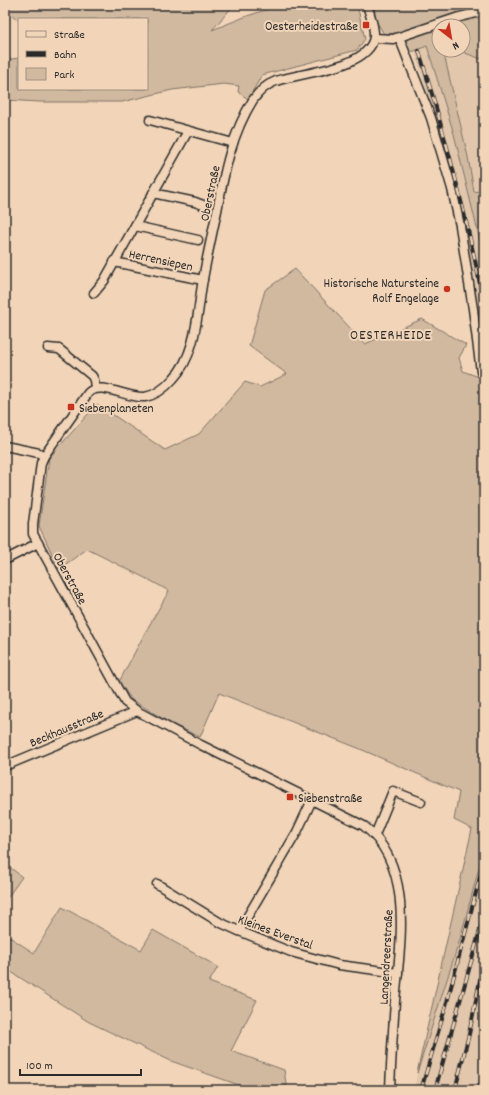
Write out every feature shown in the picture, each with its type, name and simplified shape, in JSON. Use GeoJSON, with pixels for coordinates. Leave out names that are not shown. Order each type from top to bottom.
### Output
{"type":"FeatureCollection","features":[{"type":"Feature","properties":{"kind":"street"},"geometry":{"type":"LineString","coordinates":[[367,5],[373,24],[374,38],[393,39],[484,10]]}},
{"type":"Feature","properties":{"kind":"street"},"geometry":{"type":"LineString","coordinates":[[399,37],[431,118],[452,190],[464,249],[481,372]]}},
{"type":"Feature","properties":{"kind":"street","name":"Oberstraße"},"geometry":{"type":"LineString","coordinates":[[201,745],[137,711],[126,702],[118,690],[33,534],[32,524],[41,463],[44,456],[88,393],[95,388],[134,397],[146,397],[156,394],[164,388],[174,379],[181,369],[189,353],[194,336],[203,280],[224,174],[233,143],[243,117],[258,93],[266,86],[276,81],[352,61],[366,52],[374,38]]}},
{"type":"Feature","properties":{"kind":"street"},"geometry":{"type":"LineString","coordinates":[[150,120],[233,143]]}},
{"type":"Feature","properties":{"kind":"street","name":"Herrensiepen"},"geometry":{"type":"LineString","coordinates":[[94,293],[104,281],[188,131]]}},
{"type":"Feature","properties":{"kind":"street"},"geometry":{"type":"LineString","coordinates":[[153,193],[195,202],[205,206],[218,206]]}},
{"type":"Feature","properties":{"kind":"street","name":"Herrensiepen"},"geometry":{"type":"LineString","coordinates":[[135,226],[198,240]]}},
{"type":"Feature","properties":{"kind":"street","name":"Herrensiepen"},"geometry":{"type":"LineString","coordinates":[[114,262],[203,280]]}},
{"type":"Feature","properties":{"kind":"street"},"geometry":{"type":"LineString","coordinates":[[48,348],[59,349],[92,376],[95,388]]}},
{"type":"Feature","properties":{"kind":"street"},"geometry":{"type":"LineString","coordinates":[[5,446],[39,453],[44,456]]}},
{"type":"Feature","properties":{"kind":"street"},"geometry":{"type":"LineString","coordinates":[[5,560],[38,543]]}},
{"type":"Feature","properties":{"kind":"street","name":"Beckhausstraße"},"geometry":{"type":"LineString","coordinates":[[5,766],[137,711]]}},
{"type":"Feature","properties":{"kind":"street","name":"Langendreerstraße"},"geometry":{"type":"LineString","coordinates":[[201,745],[364,826],[375,835],[388,853],[394,867],[400,895],[401,926],[391,1054],[390,1090]]}},
{"type":"Feature","properties":{"kind":"street"},"geometry":{"type":"LineString","coordinates":[[375,835],[393,791],[421,802]]}},
{"type":"Feature","properties":{"kind":"street"},"geometry":{"type":"LineString","coordinates":[[239,931],[297,832],[312,800]]}},
{"type":"Feature","properties":{"kind":"street","name":"Kleines Everstal"},"geometry":{"type":"LineString","coordinates":[[157,884],[219,922],[291,952],[339,965],[398,973]]}},
{"type":"Feature","properties":{"kind":"shaded area"},"geometry":{"type":"Polygon","coordinates":[[[427,46],[454,134],[484,263],[484,356],[454,187],[414,50],[427,46]]]}},
{"type":"Feature","properties":{"kind":"shaded area"},"geometry":{"type":"Polygon","coordinates":[[[471,55],[484,60],[484,190],[474,192],[468,157],[445,58],[471,58],[471,55]]]}},
{"type":"Feature","properties":{"kind":"shaded area"},"geometry":{"type":"Polygon","coordinates":[[[484,849],[484,1090],[414,1090],[417,1073],[460,939],[484,849]]]}},
{"type":"Feature","properties":{"kind":"green space"},"geometry":{"type":"Polygon","coordinates":[[[5,5],[234,5],[212,30],[247,16],[281,5],[357,5],[365,39],[357,50],[262,75],[248,99],[238,92],[239,86],[224,84],[172,90],[122,102],[39,102],[5,100],[5,60],[18,58],[18,90],[148,90],[148,18],[18,18],[18,20],[5,9],[5,5]]]}},
{"type":"Feature","properties":{"kind":"green space"},"geometry":{"type":"Polygon","coordinates":[[[374,5],[484,5],[484,7],[456,13],[443,18],[431,18],[431,22],[403,32],[384,34],[376,21],[374,5]]]}},
{"type":"Feature","properties":{"kind":"green space"},"geometry":{"type":"Polygon","coordinates":[[[484,15],[484,60],[471,55],[471,18],[484,15]]]}},
{"type":"Feature","properties":{"kind":"green space"},"geometry":{"type":"Polygon","coordinates":[[[431,29],[431,58],[445,58],[468,157],[474,192],[484,190],[484,263],[454,134],[427,46],[409,53],[406,47],[409,39],[431,29]]]}},
{"type":"Feature","properties":{"kind":"green space"},"geometry":{"type":"Polygon","coordinates":[[[295,269],[365,344],[422,319],[466,345],[459,358],[463,371],[484,379],[484,849],[460,939],[417,1073],[472,829],[454,820],[459,792],[358,748],[219,693],[200,737],[172,724],[132,700],[119,682],[169,591],[87,549],[59,569],[39,526],[49,458],[97,404],[165,450],[199,434],[245,382],[260,387],[287,374],[249,346],[265,290],[295,269]]]}},
{"type":"Feature","properties":{"kind":"green space"},"geometry":{"type":"Polygon","coordinates":[[[5,863],[22,877],[5,901],[5,863]]]}},
{"type":"Feature","properties":{"kind":"green space"},"geometry":{"type":"Polygon","coordinates":[[[62,907],[141,950],[153,930],[218,967],[209,982],[257,1000],[231,1051],[284,1070],[287,1090],[253,1090],[171,1061],[89,1022],[5,968],[5,934],[34,953],[62,907]]]}},
{"type":"Feature","properties":{"kind":"railway"},"geometry":{"type":"LineString","coordinates":[[419,51],[455,176],[484,303]]}},
{"type":"Feature","properties":{"kind":"railway"},"geometry":{"type":"LineString","coordinates":[[421,1090],[447,1002],[484,862]]}},
{"type":"Feature","properties":{"kind":"railway"},"geometry":{"type":"LineString","coordinates":[[435,1090],[484,916]]}},
{"type":"Feature","properties":{"kind":"railway"},"geometry":{"type":"LineString","coordinates":[[455,1090],[469,1034],[484,961]]}},
{"type":"Feature","properties":{"kind":"railway"},"geometry":{"type":"LineString","coordinates":[[479,1090],[484,1075]]}},
{"type":"Feature","properties":{"kind":"place","name":"Oesterheidestraße"},"geometry":{"type":"Point","coordinates":[366,25]}},
{"type":"Feature","properties":{"kind":"place","name":"Historische Natursteine Rolf Engelage"},"geometry":{"type":"Point","coordinates":[447,289]}},
{"type":"Feature","properties":{"kind":"place","name":"Siebenplaneten"},"geometry":{"type":"Point","coordinates":[71,407]}},
{"type":"Feature","properties":{"kind":"place","name":"Siebenstraße"},"geometry":{"type":"Point","coordinates":[290,797]}},
{"type":"Feature","properties":{"kind":"district","name":"OESTERHEIDE"},"geometry":{"type":"Point","coordinates":[391,334]}}]}
